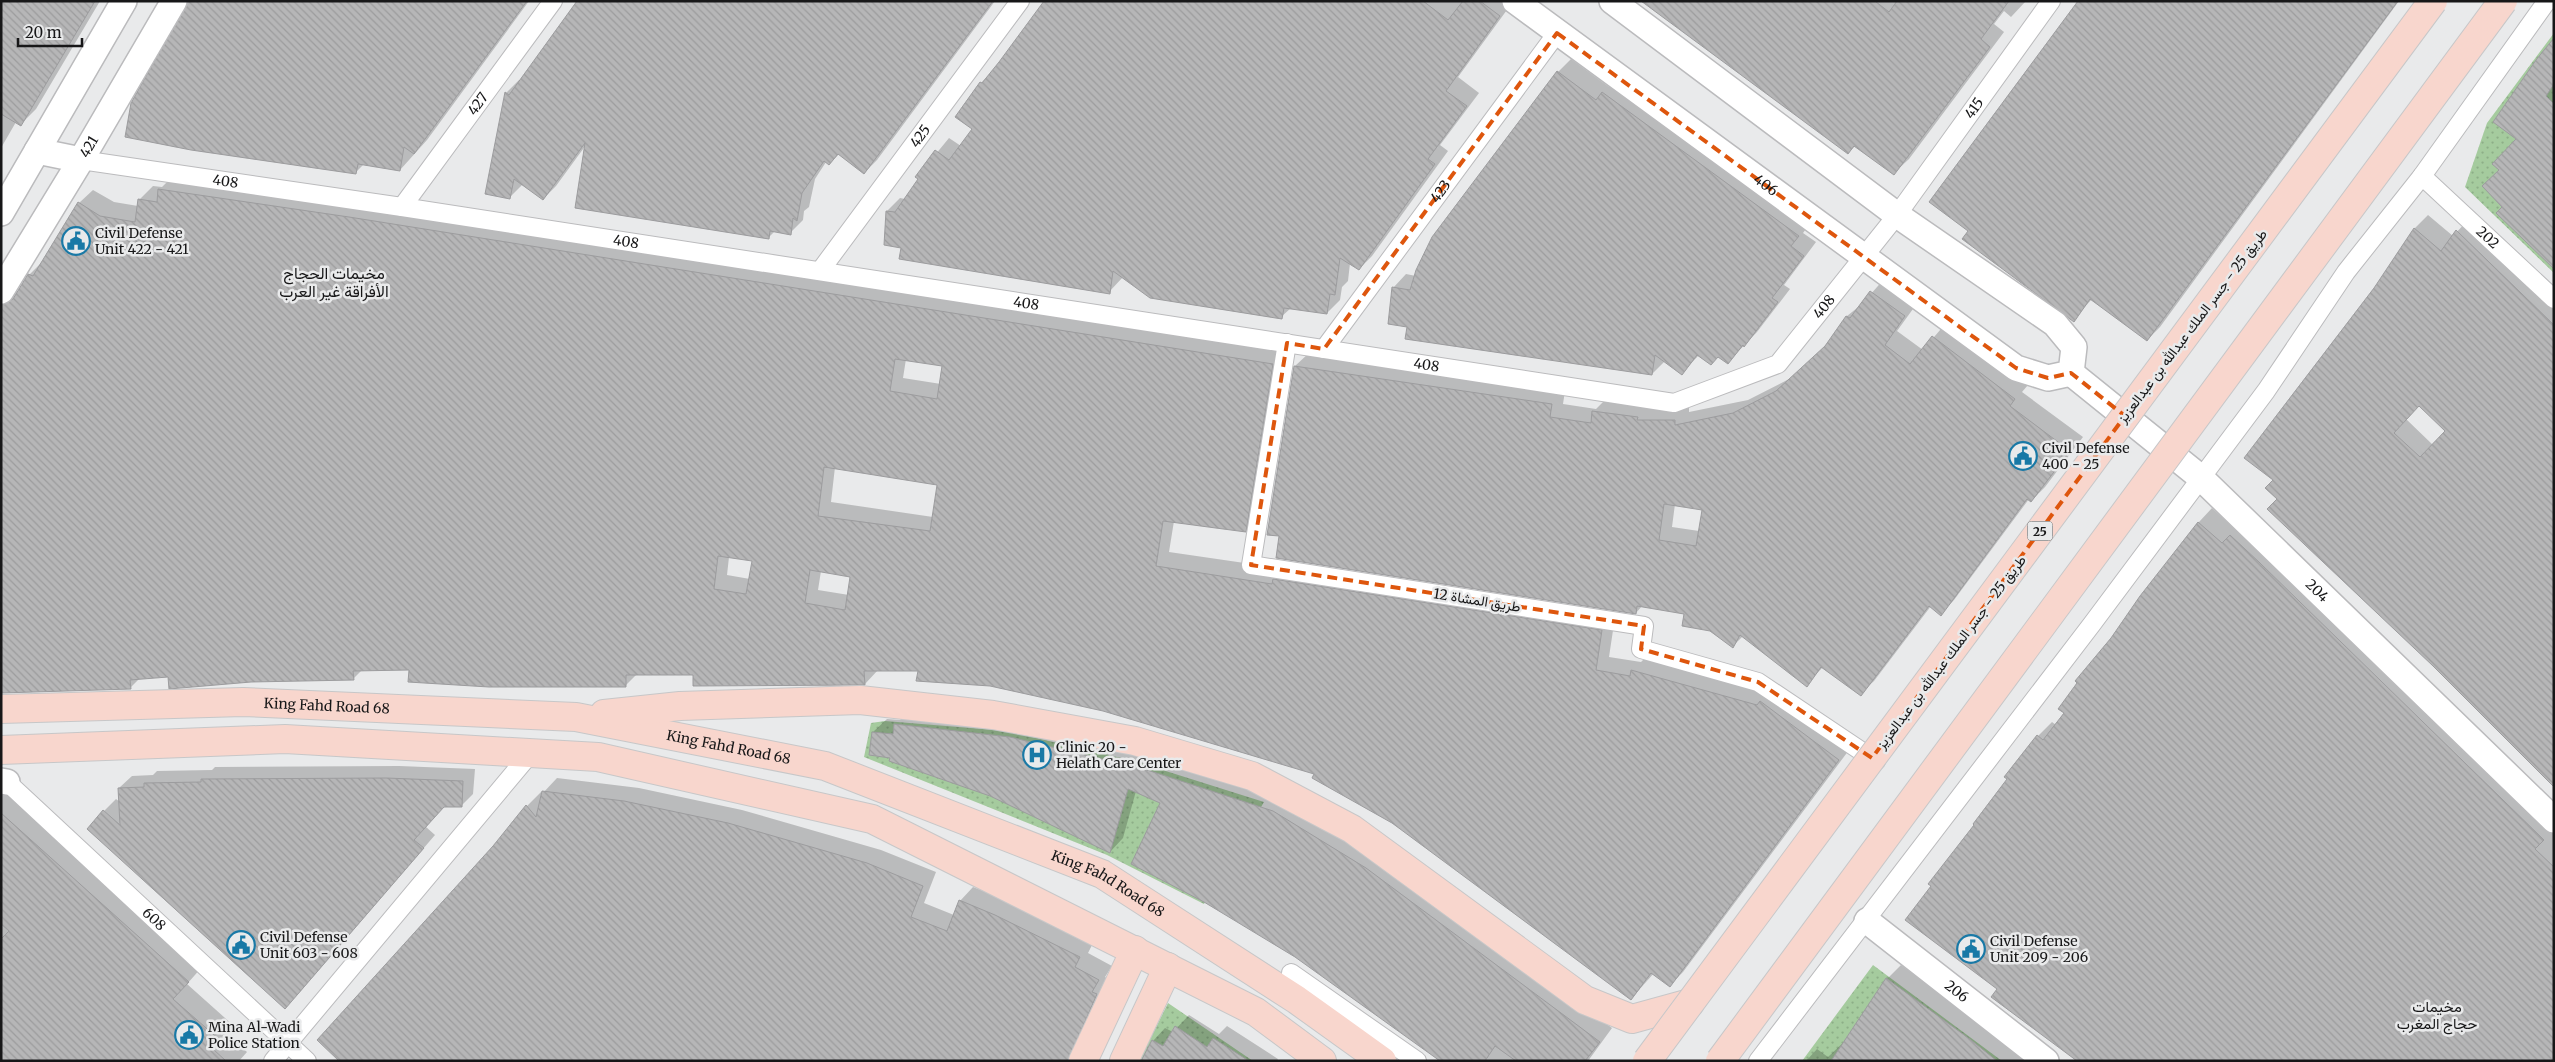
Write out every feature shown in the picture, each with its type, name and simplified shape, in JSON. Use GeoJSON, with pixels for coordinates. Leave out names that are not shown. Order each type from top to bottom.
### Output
{"type":"FeatureCollection","features":[{"type":"Feature","properties":{"kind":"main road","name":"طريق 25 - جسر الملك عبدالله بن عبدالعزيز"},"geometry":{"type":"LineString","coordinates":[[1647,1061],[2433,1]]}},
{"type":"Feature","properties":{"kind":"main road"},"geometry":{"type":"LineString","coordinates":[[1720,1061],[2503,1]]}},
{"type":"Feature","properties":{"kind":"main road"},"geometry":{"type":"LineString","coordinates":[[576,717],[680,706],[860,700],[983,714],[1135,741],[1252,776],[1352,829],[1586,1000],[1632,1019],[1690,1003]]}},
{"type":"Feature","properties":{"kind":"main road","name":"King Fahd Road 68"},"geometry":{"type":"LineString","coordinates":[[1,709],[243,702],[576,717],[825,766],[1102,874],[1297,1000],[1382,1061]]}},
{"type":"Feature","properties":{"kind":"main road"},"geometry":{"type":"LineString","coordinates":[[1,750],[285,740],[598,757],[872,819],[1256,1012],[1322,1061]]}},
{"type":"Feature","properties":{"kind":"main road"},"geometry":{"type":"LineString","coordinates":[[1083,1061],[1135,950]]}},
{"type":"Feature","properties":{"kind":"main road"},"geometry":{"type":"LineString","coordinates":[[1124,1061],[1168,967]]}},
{"type":"Feature","properties":{"kind":"main road"},"geometry":{"type":"LineString","coordinates":[[1732,1061],[1742,1031]]}},
{"type":"Feature","properties":{"kind":"street"},"geometry":{"type":"LineString","coordinates":[[1,213],[124,1]]}},
{"type":"Feature","properties":{"kind":"street","name":"421"},"geometry":{"type":"LineString","coordinates":[[1,291],[81,160],[174,1]]}},
{"type":"Feature","properties":{"kind":"street","name":"427"},"geometry":{"type":"LineString","coordinates":[[402,206],[553,1]]}},
{"type":"Feature","properties":{"kind":"street","name":"425"},"geometry":{"type":"LineString","coordinates":[[820,271],[1020,1]]}},
{"type":"Feature","properties":{"kind":"street","name":"406"},"geometry":{"type":"LineString","coordinates":[[1515,1],[2016,368],[2048,378],[2070,373]]}},
{"type":"Feature","properties":{"kind":"street"},"geometry":{"type":"LineString","coordinates":[[1612,1],[1897,215],[2055,324],[2074,347],[2070,373]]}},
{"type":"Feature","properties":{"kind":"street","name":"415"},"geometry":{"type":"LineString","coordinates":[[1897,215],[2051,1]]}},
{"type":"Feature","properties":{"kind":"street"},"geometry":{"type":"LineString","coordinates":[[1758,1061],[1867,921],[2266,391],[2346,272],[2422,176],[2547,1]]}},
{"type":"Feature","properties":{"kind":"street","name":"423"},"geometry":{"type":"LineString","coordinates":[[1324,349],[1557,32]]}},
{"type":"Feature","properties":{"kind":"street"},"geometry":{"type":"LineString","coordinates":[[37,150],[81,160]]}},
{"type":"Feature","properties":{"kind":"street","name":"408"},"geometry":{"type":"LineString","coordinates":[[81,160],[402,206],[1674,403],[1778,364],[1897,215]]}},
{"type":"Feature","properties":{"kind":"street","name":"202"},"geometry":{"type":"LineString","coordinates":[[2422,176],[2554,299]]}},
{"type":"Feature","properties":{"kind":"street","name":"طريق المشاة 12"},"geometry":{"type":"LineString","coordinates":[[1286,343],[1251,565],[1644,626],[1640,648],[1758,682],[1876,761]]}},
{"type":"Feature","properties":{"kind":"street","name":"204"},"geometry":{"type":"LineString","coordinates":[[2070,373],[2200,477],[2554,820]]}},
{"type":"Feature","properties":{"kind":"street"},"geometry":{"type":"LineString","coordinates":[[273,1061],[530,754]]}},
{"type":"Feature","properties":{"kind":"street","name":"608"},"geometry":{"type":"LineString","coordinates":[[4,781],[307,1061]]}},
{"type":"Feature","properties":{"kind":"street","name":"206"},"geometry":{"type":"LineString","coordinates":[[1867,921],[2046,1061]]}},
{"type":"Feature","properties":{"kind":"street"},"geometry":{"type":"LineString","coordinates":[[1291,973],[1417,1061]]}},
{"type":"Feature","properties":{"kind":"highlighted area"},"geometry":{"type":"Polygon","coordinates":[[[1557,33],[2016,368],[2048,378],[2071,373],[2125,416],[1872,758],[1758,682],[1641,649],[1644,626],[1251,565],[1287,343],[1324,349],[1557,33]]]}},
{"type":"Feature","properties":{"kind":"green space"},"geometry":{"type":"Polygon","coordinates":[[[2554,33],[2554,273],[2465,187],[2487,123],[2554,33]]]}},
{"type":"Feature","properties":{"kind":"green space"},"geometry":{"type":"Polygon","coordinates":[[[885,721],[1007,731],[1134,761],[1264,802],[1204,904],[1107,855],[864,757],[871,723],[885,721]]]}},
{"type":"Feature","properties":{"kind":"green space"},"geometry":{"type":"Polygon","coordinates":[[[1873,965],[2002,1061],[1802,1061],[1873,965]]]}},
{"type":"Feature","properties":{"kind":"green space"},"geometry":{"type":"Polygon","coordinates":[[[1168,1003],[1253,1061],[1139,1061],[1168,1003]]]}},
{"type":"Feature","properties":{"kind":"building"},"geometry":{"type":"Polygon","coordinates":[[[1,1],[95,1],[21,126],[1,114],[1,1]]]}},
{"type":"Feature","properties":{"kind":"building"},"geometry":{"type":"Polygon","coordinates":[[[188,1],[527,1],[414,154],[404,147],[400,171],[358,164],[356,174],[191,150],[125,137],[131,103],[188,1]]]}},
{"type":"Feature","properties":{"kind":"building"},"geometry":{"type":"Polygon","coordinates":[[[577,1],[993,1],[864,174],[838,154],[829,165],[824,161],[802,193],[797,221],[793,218],[791,235],[770,231],[769,239],[575,208],[585,143],[543,200],[514,179],[510,199],[485,194],[505,92],[509,95],[577,1]]]}},
{"type":"Feature","properties":{"kind":"building"},"geometry":{"type":"Polygon","coordinates":[[[1044,1],[1423,1],[1448,20],[1463,1],[1480,1],[1500,16],[1446,91],[1467,106],[1428,159],[1435,164],[1359,270],[1340,258],[1335,295],[1330,294],[1327,314],[1284,308],[1282,319],[1150,298],[1113,271],[1110,294],[899,259],[901,248],[884,245],[886,211],[895,212],[918,179],[915,177],[935,150],[949,160],[972,129],[955,117],[1044,1]]]}},
{"type":"Feature","properties":{"kind":"building"},"geometry":{"type":"Polygon","coordinates":[[[1641,1],[1875,1],[1889,12],[1897,1],[2009,1],[1981,39],[1990,47],[1894,175],[1854,146],[1848,154],[1641,1]]]}},
{"type":"Feature","properties":{"kind":"building"},"geometry":{"type":"Polygon","coordinates":[[[2078,1],[2398,1],[2147,341],[2090,299],[2074,322],[1962,239],[1968,231],[1929,202],[2078,1]]]}},
{"type":"Feature","properties":{"kind":"building"},"geometry":{"type":"Polygon","coordinates":[[[2554,38],[2554,84],[2546,96],[2554,104],[2554,269],[2496,213],[2502,207],[2482,186],[2499,170],[2492,164],[2516,139],[2493,122],[2536,60],[2554,38]]]}},
{"type":"Feature","properties":{"kind":"building"},"geometry":{"type":"Polygon","coordinates":[[[1557,71],[1596,100],[1602,92],[1799,236],[1791,246],[1804,256],[1772,298],[1778,302],[1744,347],[1743,345],[1728,364],[1718,357],[1711,365],[1697,355],[1682,375],[1655,355],[1652,375],[1405,339],[1407,327],[1388,324],[1392,287],[1410,290],[1416,270],[1432,237],[1557,71]]]}},
{"type":"Feature","properties":{"kind":"building"},"geometry":{"type":"Polygon","coordinates":[[[158,189],[349,217],[1273,364],[1246,532],[1163,521],[1156,566],[1272,584],[1273,579],[1602,630],[1596,670],[1630,676],[1631,670],[1757,705],[1760,701],[1839,760],[1670,987],[1651,973],[1631,1000],[1392,823],[1312,778],[1314,774],[1103,711],[990,686],[916,681],[918,671],[864,671],[865,685],[693,686],[693,675],[626,675],[626,687],[489,687],[408,682],[409,670],[353,671],[354,680],[251,682],[169,689],[168,677],[130,680],[131,689],[1,693],[1,305],[13,299],[28,274],[33,276],[78,202],[100,216],[135,222],[138,199],[157,202],[158,189]],[[895,359],[890,391],[937,399],[942,366],[895,359]],[[824,467],[818,516],[930,531],[937,485],[824,467]],[[718,556],[714,589],[746,594],[752,561],[718,556]],[[810,570],[805,603],[845,610],[850,577],[810,570]]]}},
{"type":"Feature","properties":{"kind":"building"},"geometry":{"type":"Polygon","coordinates":[[[2414,228],[2441,251],[2456,230],[2554,325],[2554,787],[2433,666],[2267,509],[2277,499],[2265,488],[2273,480],[2244,458],[2374,288],[2414,228]],[[2419,406],[2394,433],[2420,457],[2445,431],[2419,406]]]}},
{"type":"Feature","properties":{"kind":"building"},"geometry":{"type":"Polygon","coordinates":[[[1870,291],[1905,316],[1885,345],[1910,364],[1932,336],[2015,399],[2010,406],[2070,451],[2031,502],[2027,499],[1941,616],[1929,606],[1861,696],[1821,667],[1807,687],[1740,635],[1733,648],[1710,631],[1682,626],[1684,614],[1637,606],[1636,614],[1276,558],[1279,536],[1267,535],[1294,366],[1552,404],[1550,417],[1591,423],[1592,411],[1638,417],[1637,420],[1675,420],[1675,425],[1733,413],[1776,391],[1825,346],[1846,316],[1850,318],[1870,291]],[[1664,504],[1659,540],[1696,546],[1702,510],[1664,504]]]}},
{"type":"Feature","properties":{"kind":"building"},"geometry":{"type":"Polygon","coordinates":[[[2198,522],[2222,543],[2230,535],[2544,840],[2535,849],[2554,867],[2554,1061],[2077,1061],[1991,997],[1997,989],[1905,920],[1931,886],[1928,884],[2007,779],[2004,777],[2037,735],[2043,740],[2064,713],[2058,709],[2077,683],[2075,681],[2111,638],[2140,596],[2198,522]]]}},
{"type":"Feature","properties":{"kind":"building"},"geometry":{"type":"Polygon","coordinates":[[[894,724],[1010,737],[1144,769],[1273,811],[1366,868],[1600,1042],[1585,1061],[1516,1061],[1495,1046],[1485,1061],[1440,1061],[1295,957],[1204,902],[1131,864],[1160,803],[1128,789],[1110,853],[990,796],[889,761],[890,758],[869,755],[872,732],[893,734],[894,724]]]}},
{"type":"Feature","properties":{"kind":"building"},"geometry":{"type":"Polygon","coordinates":[[[386,778],[463,781],[462,807],[444,807],[414,840],[424,848],[285,1009],[87,829],[103,810],[120,825],[118,788],[144,787],[144,783],[201,782],[201,779],[386,778]]]}},
{"type":"Feature","properties":{"kind":"building"},"geometry":{"type":"Polygon","coordinates":[[[542,791],[624,801],[728,823],[867,863],[923,886],[911,917],[947,931],[959,900],[995,915],[1080,957],[1075,967],[1099,980],[1092,992],[1097,994],[1068,1061],[339,1061],[317,1040],[493,846],[526,805],[536,817],[542,791]]]}},
{"type":"Feature","properties":{"kind":"building"},"geometry":{"type":"Polygon","coordinates":[[[1,813],[189,982],[173,999],[221,1041],[213,1049],[226,1061],[1,1061],[1,939],[9,931],[1,924],[1,813]]]}},
{"type":"Feature","properties":{"kind":"building"},"geometry":{"type":"Polygon","coordinates":[[[1886,978],[1971,1040],[1997,1061],[1831,1061],[1886,978]]]}},
{"type":"Feature","properties":{"kind":"building"},"geometry":{"type":"Polygon","coordinates":[[[1175,1026],[1207,1047],[1213,1038],[1249,1061],[1141,1061],[1152,1040],[1163,1046],[1175,1026]]]}},
{"type":"Feature","properties":{"kind":"place","name":"Civil Defense Unit 422 - 421"},"geometry":{"type":"Point","coordinates":[76,241]}},
{"type":"Feature","properties":{"kind":"place","name":"Civil Defense 400 - 25"},"geometry":{"type":"Point","coordinates":[2023,456]}},
{"type":"Feature","properties":{"kind":"place","name":"Clinic 20 - Helath Care Center"},"geometry":{"type":"Point","coordinates":[1037,755]}},
{"type":"Feature","properties":{"kind":"place","name":"Civil Defense Unit 603 - 608"},"geometry":{"type":"Point","coordinates":[241,945]}},
{"type":"Feature","properties":{"kind":"place","name":"Civil Defense Unit 209 - 206"},"geometry":{"type":"Point","coordinates":[1971,949]}},
{"type":"Feature","properties":{"kind":"place","name":"Mina Al-Wadi Police Station"},"geometry":{"type":"Point","coordinates":[189,1035]}},
{"type":"Feature","properties":{"kind":"district","name":"مخيمات الحجاج الأفراقة غير العرب"},"geometry":{"type":"Point","coordinates":[334,282]}},
{"type":"Feature","properties":{"kind":"district","name":"مخيمات حجاج المغرب"},"geometry":{"type":"Point","coordinates":[2437,1014]}}]}
